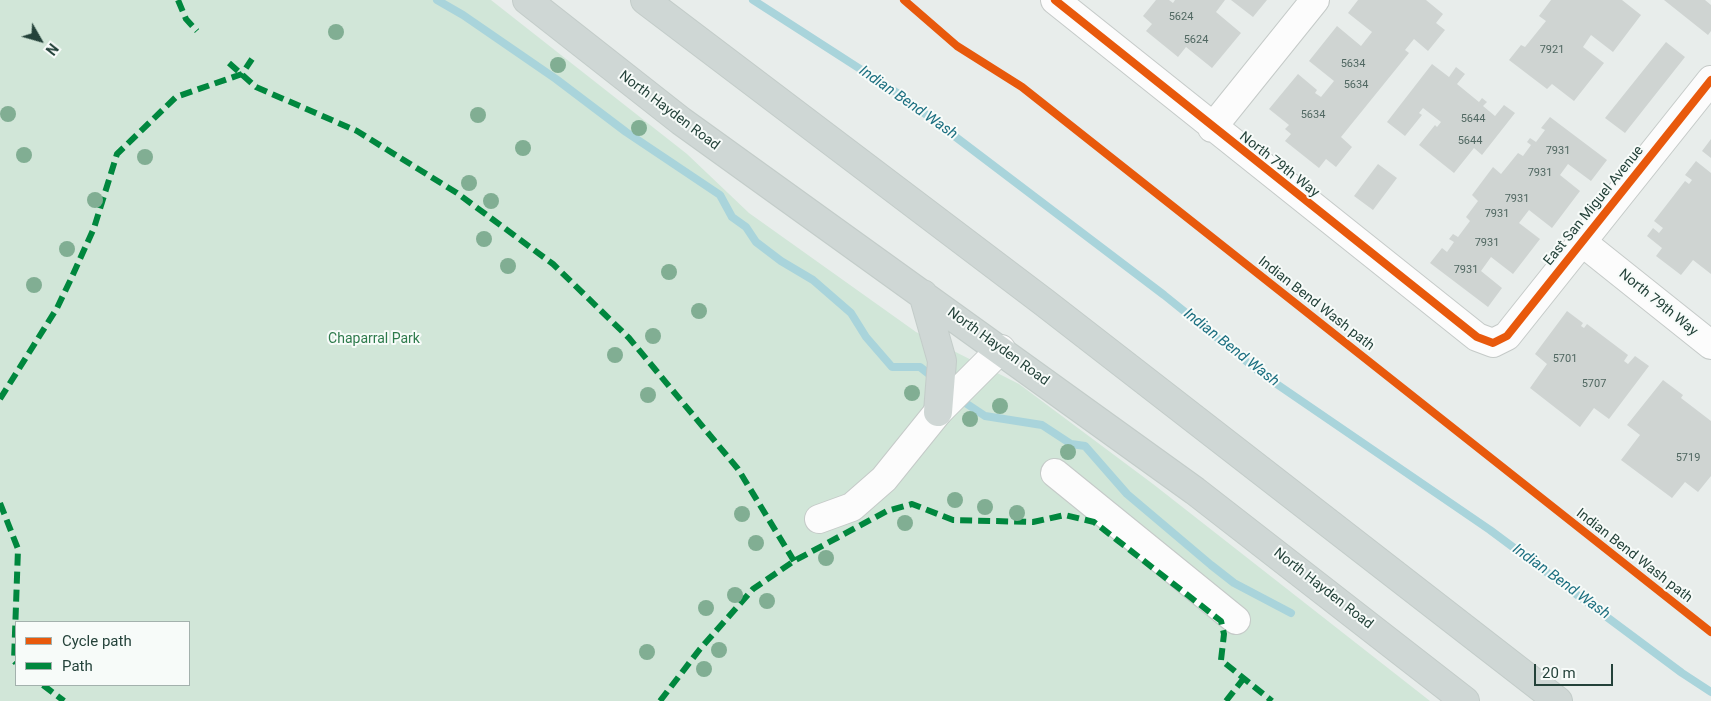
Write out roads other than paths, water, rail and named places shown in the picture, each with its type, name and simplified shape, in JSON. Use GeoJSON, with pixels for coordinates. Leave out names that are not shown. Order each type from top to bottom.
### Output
{"type":"FeatureCollection","features":[{"type":"Feature","properties":{"kind":"main road","name":"North Hayden Road"},"geometry":{"type":"LineString","coordinates":[[527,0],[680,121],[1002,350],[1261,540],[1465,701]]}},
{"type":"Feature","properties":{"kind":"main road"},"geometry":{"type":"LineString","coordinates":[[645,0],[1045,303],[1558,701]]}},
{"type":"Feature","properties":{"kind":"main road"},"geometry":{"type":"LineString","coordinates":[[923,294],[942,361],[938,412]]}},
{"type":"Feature","properties":{"kind":"street","name":"North 79th Way"},"geometry":{"type":"LineString","coordinates":[[1054,0],[1477,338],[1493,343]]}},
{"type":"Feature","properties":{"kind":"street"},"geometry":{"type":"LineString","coordinates":[[1212,128],[1314,0]]}},
{"type":"Feature","properties":{"kind":"street","name":"East San Miguel Avenue"},"geometry":{"type":"LineString","coordinates":[[1493,343],[1507,336],[1711,80]]}},
{"type":"Feature","properties":{"kind":"street","name":"North 79th Way"},"geometry":{"type":"LineString","coordinates":[[1582,242],[1711,346]]}},
{"type":"Feature","properties":{"kind":"street"},"geometry":{"type":"LineString","coordinates":[[819,518],[852,506],[884,479],[938,412],[1002,350]]}},
{"type":"Feature","properties":{"kind":"street"},"geometry":{"type":"LineString","coordinates":[[1055,473],[1236,620]]}},
{"type":"Feature","properties":{"kind":"waterway"},"geometry":{"type":"LineString","coordinates":[[437,0],[463,15],[556,79],[626,132],[720,195],[732,217],[746,227],[756,242],[781,261],[813,280],[851,313],[866,337],[892,367],[920,367],[934,378]]}},
{"type":"Feature","properties":{"kind":"waterway","name":"Indian Bend Wash"},"geometry":{"type":"LineString","coordinates":[[753,0],[899,94],[1164,295],[1262,374],[1490,530],[1682,673],[1711,692]]}},
{"type":"Feature","properties":{"kind":"waterway"},"geometry":{"type":"LineString","coordinates":[[958,398],[985,416],[1042,425],[1071,444],[1085,446],[1127,494],[1211,565],[1234,583],[1291,613]]}},
{"type":"Feature","properties":{"kind":"park label","name":"Chaparral Park"},"geometry":{"type":"Point","coordinates":[374,339]}}]}
